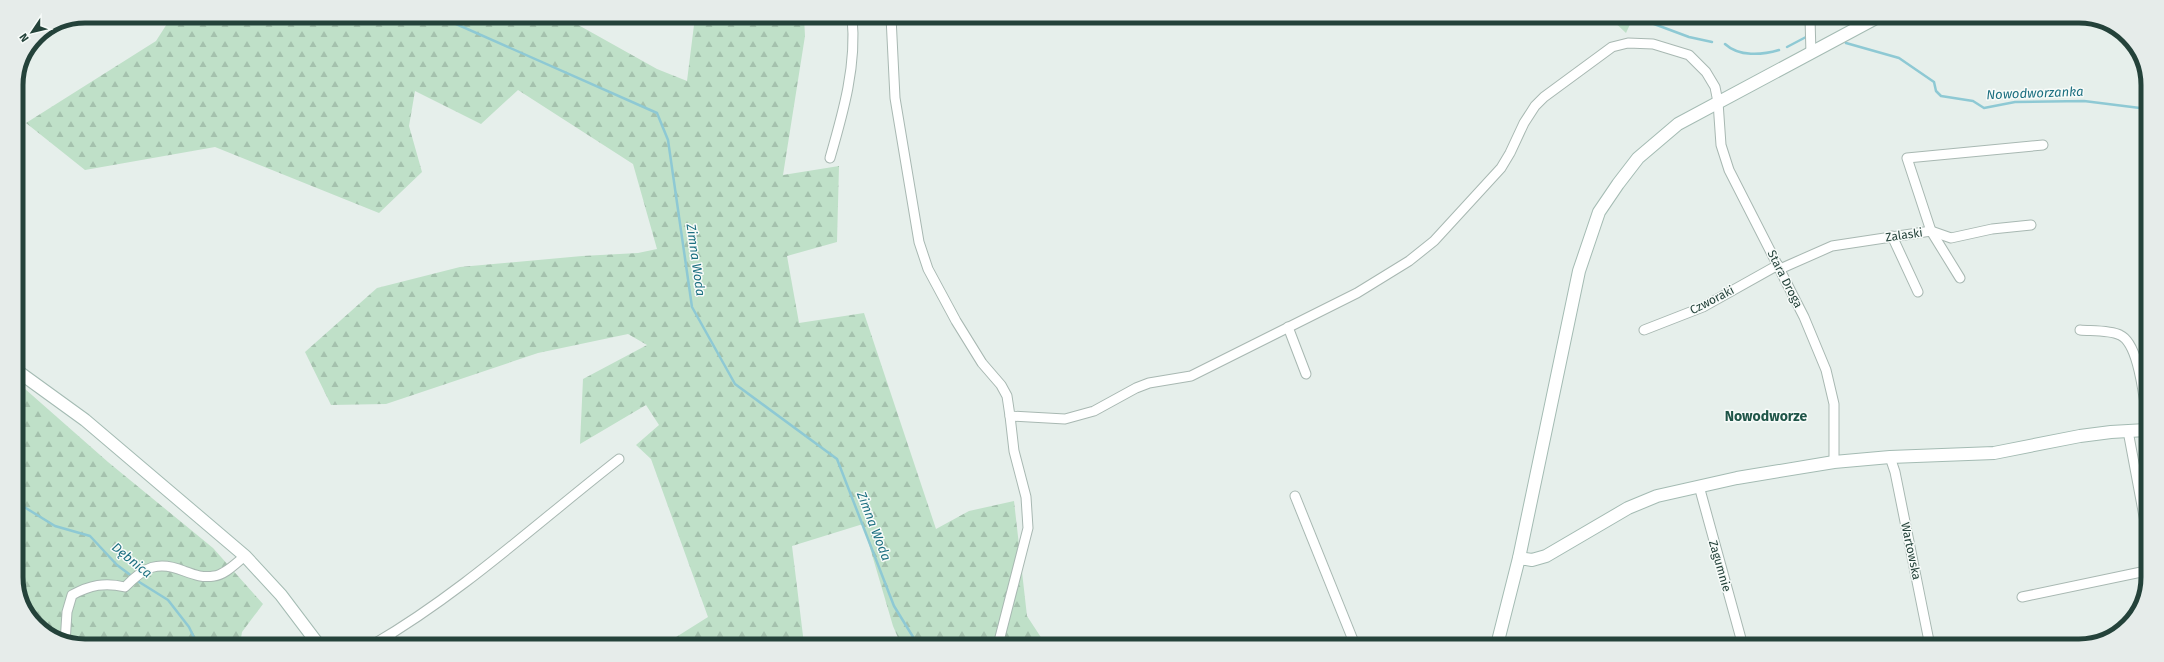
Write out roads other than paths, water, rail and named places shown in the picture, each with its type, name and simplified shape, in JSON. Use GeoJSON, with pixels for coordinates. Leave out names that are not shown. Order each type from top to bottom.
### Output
{"type":"FeatureCollection","features":[{"type":"Feature","properties":{"kind":"street"},"geometry":{"type":"LineString","coordinates":[[830,158],[848,86],[853,54],[852,23]]}},
{"type":"Feature","properties":{"kind":"street"},"geometry":{"type":"LineString","coordinates":[[890,23],[895,98],[919,242],[928,269],[956,321],[982,362],[1001,385],[1007,396],[1014,451],[1026,497],[1028,528],[1000,639]]}},
{"type":"Feature","properties":{"kind":"street"},"geometry":{"type":"LineString","coordinates":[[1810,23],[1811,54]]}},
{"type":"Feature","properties":{"kind":"street"},"geometry":{"type":"LineString","coordinates":[[1498,639],[1518,558],[1578,271],[1599,212],[1628,170],[1654,143],[1678,124],[1867,23]]}},
{"type":"Feature","properties":{"kind":"street","name":"Stara Droga"},"geometry":{"type":"LineString","coordinates":[[1010,416],[1065,418],[1094,411],[1142,386],[1190,376],[1357,293],[1409,261],[1434,242],[1501,168],[1535,106],[1554,89],[1612,47],[1634,43],[1653,44],[1689,55],[1706,72],[1715,87],[1718,102],[1721,145],[1729,170],[1804,317],[1831,386],[1834,404],[1834,462]]}},
{"type":"Feature","properties":{"kind":"street"},"geometry":{"type":"LineString","coordinates":[[1960,278],[1931,231],[1907,158],[2043,145]]}},
{"type":"Feature","properties":{"kind":"street","name":"Zalaski"},"geometry":{"type":"LineString","coordinates":[[1779,267],[1832,246],[1931,231],[1951,238],[1992,229],[2031,225]]}},
{"type":"Feature","properties":{"kind":"street"},"geometry":{"type":"LineString","coordinates":[[1892,236],[1918,292]]}},
{"type":"Feature","properties":{"kind":"street","name":"Czworaki"},"geometry":{"type":"LineString","coordinates":[[1644,330],[1703,307],[1779,267]]}},
{"type":"Feature","properties":{"kind":"street"},"geometry":{"type":"LineString","coordinates":[[1288,327],[1306,374]]}},
{"type":"Feature","properties":{"kind":"street"},"geometry":{"type":"LineString","coordinates":[[2080,330],[2120,335],[2130,343],[2141,379]]}},
{"type":"Feature","properties":{"kind":"street"},"geometry":{"type":"LineString","coordinates":[[23,375],[85,420],[245,556],[281,595],[314,639]]}},
{"type":"Feature","properties":{"kind":"street"},"geometry":{"type":"LineString","coordinates":[[1518,558],[1532,560],[1539,558],[1628,508],[1657,496],[1699,486],[1799,466],[1890,457],[1994,453],[2080,436],[2141,430]]}},
{"type":"Feature","properties":{"kind":"street"},"geometry":{"type":"LineString","coordinates":[[2128,431],[2141,500]]}},
{"type":"Feature","properties":{"kind":"street","name":"Wartowska"},"geometry":{"type":"LineString","coordinates":[[1890,457],[1895,472],[1929,639]]}},
{"type":"Feature","properties":{"kind":"street"},"geometry":{"type":"LineString","coordinates":[[383,639],[469,580],[619,459]]}},
{"type":"Feature","properties":{"kind":"street","name":"Zagumnie"},"geometry":{"type":"LineString","coordinates":[[1699,486],[1741,639]]}},
{"type":"Feature","properties":{"kind":"street"},"geometry":{"type":"LineString","coordinates":[[1295,496],[1353,639]]}},
{"type":"Feature","properties":{"kind":"street"},"geometry":{"type":"LineString","coordinates":[[65,636],[67,612],[72,595],[87,587],[111,584],[125,588],[138,573],[158,566],[171,566],[199,577],[215,576],[226,571],[245,556]]}},
{"type":"Feature","properties":{"kind":"street"},"geometry":{"type":"LineString","coordinates":[[2022,597],[2141,572]]}},
{"type":"Feature","properties":{"kind":"waterway","name":"Zimna Woda"},"geometry":{"type":"LineString","coordinates":[[454,23],[657,113],[668,140],[692,307],[735,384],[837,459],[894,606],[914,639]]}},
{"type":"Feature","properties":{"kind":"waterway","name":"Nowodworzanka"},"geometry":{"type":"LineString","coordinates":[[1651,23],[1689,37],[1712,42]]}},
{"type":"Feature","properties":{"kind":"waterway","name":"Nowodworzanka"},"geometry":{"type":"LineString","coordinates":[[1787,47],[1806,37]]}},
{"type":"Feature","properties":{"kind":"waterway","name":"Nowodworzanka"},"geometry":{"type":"LineString","coordinates":[[1846,43],[1899,58],[1934,82],[1936,91],[1941,96],[1973,101],[1984,108],[2015,102],[2084,101],[2141,108]]}},
{"type":"Feature","properties":{"kind":"waterway","name":"Nowodworzanka"},"geometry":{"type":"LineString","coordinates":[[1725,44],[1737,51],[1751,54],[1779,50]]}},
{"type":"Feature","properties":{"kind":"waterway","name":"Dębnica"},"geometry":{"type":"LineString","coordinates":[[23,506],[55,526],[90,536],[117,565],[133,577]]}},
{"type":"Feature","properties":{"kind":"waterway","name":"Dębnica"},"geometry":{"type":"LineString","coordinates":[[136,580],[168,600],[189,627],[195,639]]}},
{"type":"Feature","properties":{"kind":"district","name":"Nowodworze"},"geometry":{"type":"Point","coordinates":[1766,416]}}]}
